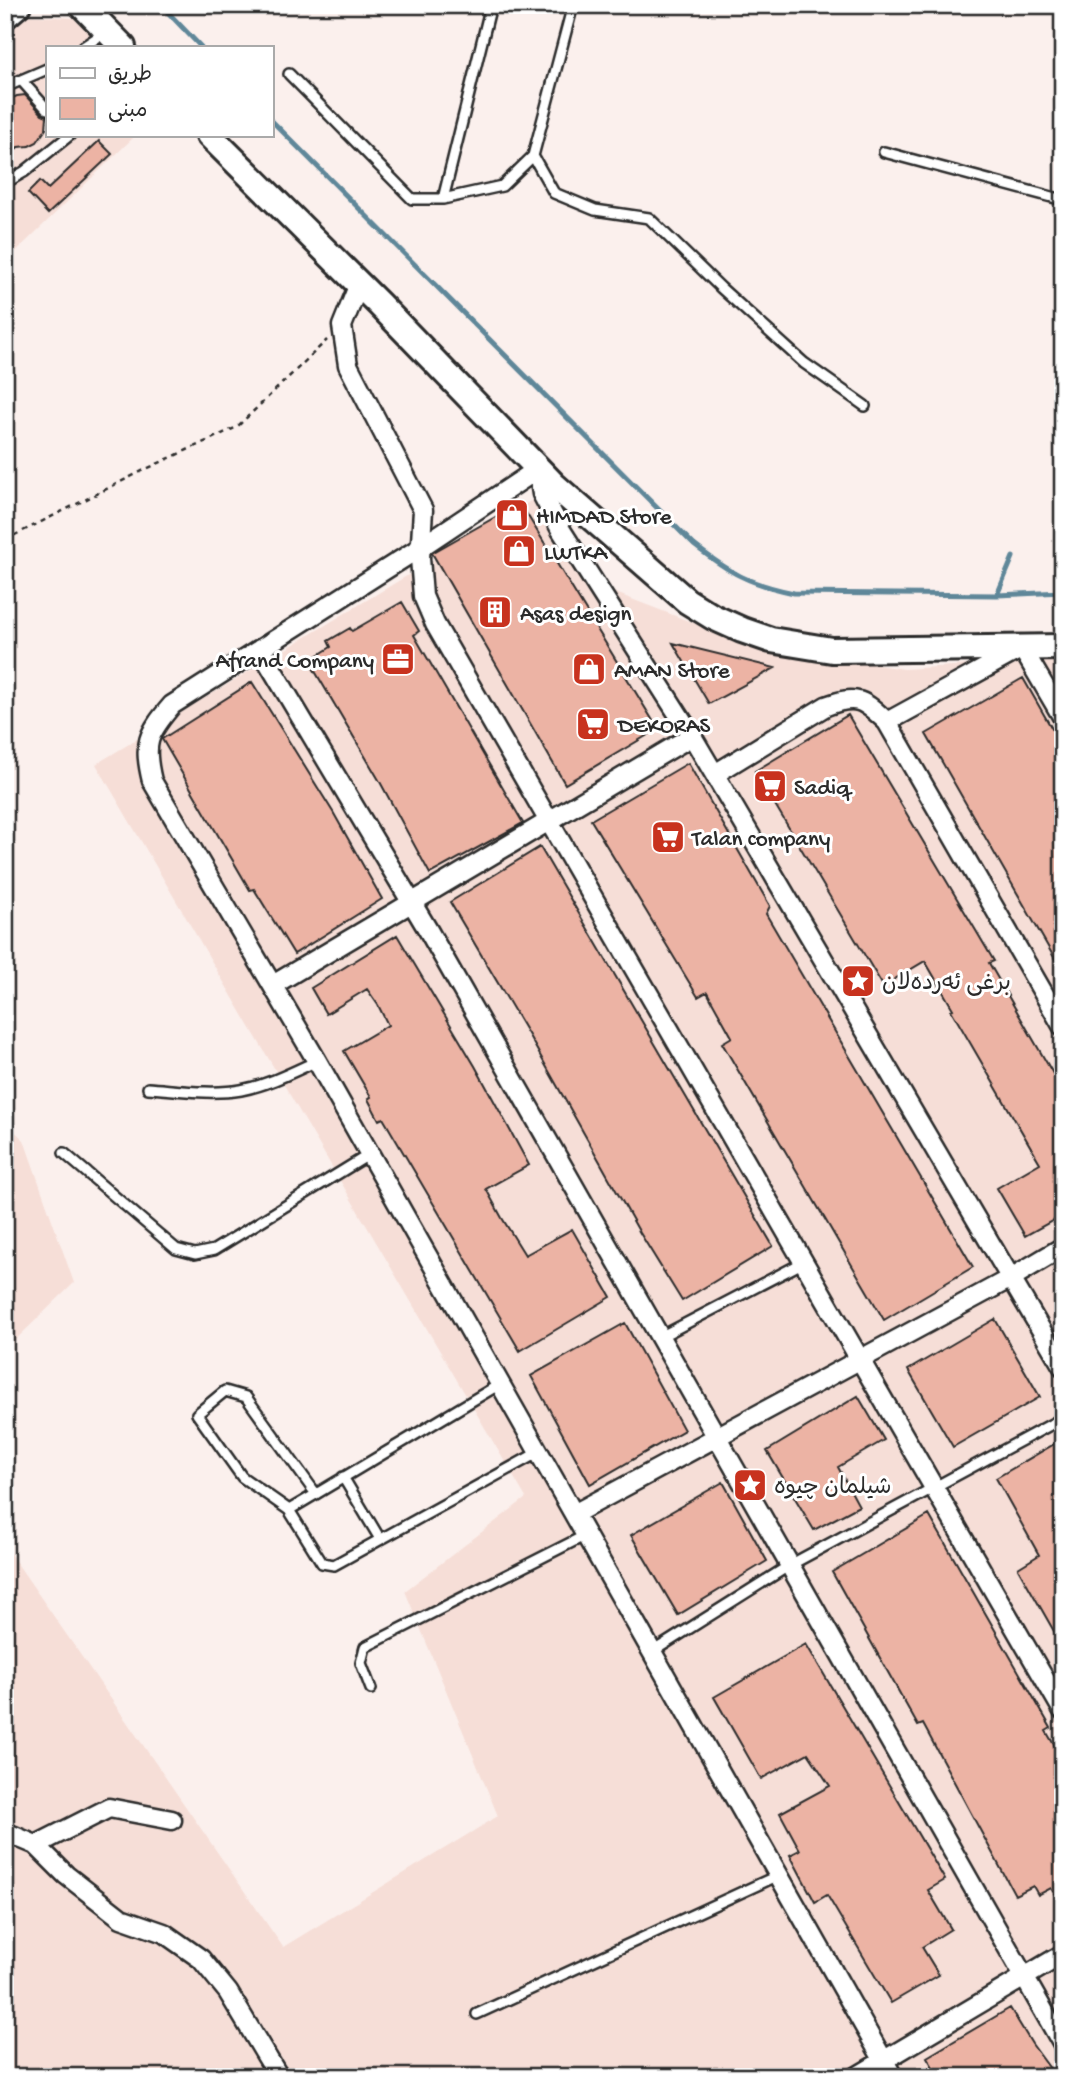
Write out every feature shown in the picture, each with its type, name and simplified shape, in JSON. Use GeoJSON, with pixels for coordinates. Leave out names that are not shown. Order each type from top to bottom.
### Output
{"type":"FeatureCollection","features":[{"type":"Feature","properties":{"kind":"street"},"geometry":{"type":"LineString","coordinates":[[5,16],[18,5]]}},
{"type":"Feature","properties":{"kind":"street"},"geometry":{"type":"LineString","coordinates":[[82,5],[115,39]]}},
{"type":"Feature","properties":{"kind":"street"},"geometry":{"type":"LineString","coordinates":[[210,136],[359,284],[538,469],[687,601],[713,617],[742,630],[791,644],[832,650],[1063,646]]}},
{"type":"Feature","properties":{"kind":"street"},"geometry":{"type":"LineString","coordinates":[[359,284],[342,326],[348,365],[423,510],[423,596],[435,624],[1063,1711]]}},
{"type":"Feature","properties":{"kind":"street"},"geometry":{"type":"LineString","coordinates":[[538,469],[421,547],[172,705],[156,723],[146,746],[152,781],[317,1061],[893,2077]]}},
{"type":"Feature","properties":{"kind":"street"},"geometry":{"type":"LineString","coordinates":[[538,469],[542,494],[561,530],[715,774],[1063,1367]]}},
{"type":"Feature","properties":{"kind":"street"},"geometry":{"type":"LineString","coordinates":[[1022,648],[1063,718]]}},
{"type":"Feature","properties":{"kind":"street"},"geometry":{"type":"LineString","coordinates":[[887,722],[1022,648]]}},
{"type":"Feature","properties":{"kind":"street"},"geometry":{"type":"LineString","coordinates":[[260,649],[412,902],[1063,2045]]}},
{"type":"Feature","properties":{"kind":"street"},"geometry":{"type":"LineString","coordinates":[[715,774],[826,706],[842,700],[858,699],[869,705],[887,722],[1063,1027]]}},
{"type":"Feature","properties":{"kind":"street"},"geometry":{"type":"LineString","coordinates":[[273,985],[692,736]]}},
{"type":"Feature","properties":{"kind":"street"},"geometry":{"type":"LineString","coordinates":[[574,1514],[1011,1278],[1063,1247]]}},
{"type":"Feature","properties":{"kind":"street"},"geometry":{"type":"LineString","coordinates":[[36,1845],[109,1808],[172,1820]]}},
{"type":"Feature","properties":{"kind":"street"},"geometry":{"type":"LineString","coordinates":[[5,1832],[36,1845],[66,1875],[121,1918],[164,1933],[201,1959],[228,1992],[279,2077]]}},
{"type":"Feature","properties":{"kind":"street"},"geometry":{"type":"LineString","coordinates":[[856,2077],[1063,1954]]}},
{"type":"Feature","properties":{"kind":"lane"},"geometry":{"type":"LineString","coordinates":[[443,199],[491,5]]}},
{"type":"Feature","properties":{"kind":"lane"},"geometry":{"type":"LineString","coordinates":[[289,74],[412,200],[443,199],[502,186],[533,156],[573,5]]}},
{"type":"Feature","properties":{"kind":"lane"},"geometry":{"type":"LineString","coordinates":[[87,46],[115,39]]}},
{"type":"Feature","properties":{"kind":"lane"},"geometry":{"type":"LineString","coordinates":[[5,87],[46,69]]}},
{"type":"Feature","properties":{"kind":"lane"},"geometry":{"type":"LineString","coordinates":[[21,80],[46,109]]}},
{"type":"Feature","properties":{"kind":"lane"},"geometry":{"type":"LineString","coordinates":[[5,183],[24,172],[69,136]]}},
{"type":"Feature","properties":{"kind":"lane"},"geometry":{"type":"LineString","coordinates":[[884,152],[1063,200]]}},
{"type":"Feature","properties":{"kind":"lane"},"geometry":{"type":"LineString","coordinates":[[533,156],[554,193],[595,210],[649,218],[804,363],[865,406]]}},
{"type":"Feature","properties":{"kind":"lane"},"geometry":{"type":"LineString","coordinates":[[148,1088],[210,1092],[238,1090],[260,1085],[317,1061]]}},
{"type":"Feature","properties":{"kind":"lane"},"geometry":{"type":"LineString","coordinates":[[64,1153],[176,1249],[195,1254],[214,1250],[370,1154]]}},
{"type":"Feature","properties":{"kind":"lane"},"geometry":{"type":"LineString","coordinates":[[660,1337],[804,1262]]}},
{"type":"Feature","properties":{"kind":"lane"},"geometry":{"type":"LineString","coordinates":[[289,1510],[500,1384]]}},
{"type":"Feature","properties":{"kind":"lane"},"geometry":{"type":"LineString","coordinates":[[316,1494],[246,1397],[225,1391],[197,1414],[242,1477],[289,1510],[322,1563],[334,1564],[539,1452]]}},
{"type":"Feature","properties":{"kind":"lane"},"geometry":{"type":"LineString","coordinates":[[652,1652],[790,1565],[1063,1418]]}},
{"type":"Feature","properties":{"kind":"lane"},"geometry":{"type":"LineString","coordinates":[[343,1477],[380,1539]]}},
{"type":"Feature","properties":{"kind":"lane"},"geometry":{"type":"LineString","coordinates":[[371,1689],[361,1663],[365,1647],[586,1535]]}},
{"type":"Feature","properties":{"kind":"lane"},"geometry":{"type":"LineString","coordinates":[[477,2014],[779,1875]]}},
{"type":"Feature","properties":{"kind":"path"},"geometry":{"type":"LineString","coordinates":[[5,540],[237,427],[342,326]]}},
{"type":"Feature","properties":{"kind":"shaded area"},"geometry":{"type":"Polygon","coordinates":[[[21,15],[74,18],[102,46],[46,46],[46,136],[135,136],[5,262],[5,27],[21,15]]]}},
{"type":"Feature","properties":{"kind":"shaded area"},"geometry":{"type":"Polygon","coordinates":[[[542,494],[608,590],[756,647],[904,669],[1063,662],[1063,2077],[5,2077],[5,1546],[283,1947],[498,1816],[405,1591],[526,1498],[96,764],[542,494]]]}},
{"type":"Feature","properties":{"kind":"shaded area"},"geometry":{"type":"Polygon","coordinates":[[[5,1122],[24,1140],[74,1283],[5,1350],[5,1122]]]}},
{"type":"Feature","properties":{"kind":"building"},"geometry":{"type":"Polygon","coordinates":[[[25,95],[46,116],[46,129],[37,142],[18,147],[5,161],[5,101],[25,95]]]}},
{"type":"Feature","properties":{"kind":"building"},"geometry":{"type":"Polygon","coordinates":[[[99,141],[112,154],[48,214],[28,193],[40,181],[48,189],[99,141]]]}},
{"type":"Feature","properties":{"kind":"building"},"geometry":{"type":"Polygon","coordinates":[[[520,503],[658,729],[565,784],[432,553],[520,503]]]}},
{"type":"Feature","properties":{"kind":"building"},"geometry":{"type":"Polygon","coordinates":[[[402,602],[419,631],[414,635],[523,823],[430,874],[309,661],[331,647],[328,641],[350,628],[352,631],[402,602]]]}},
{"type":"Feature","properties":{"kind":"building","name":"DEKORAS"},"geometry":{"type":"Polygon","coordinates":[[[673,643],[775,668],[709,704],[673,643]]]}},
{"type":"Feature","properties":{"kind":"building"},"geometry":{"type":"Polygon","coordinates":[[[1023,678],[1063,748],[1063,973],[926,734],[1023,678]]]}},
{"type":"Feature","properties":{"kind":"building"},"geometry":{"type":"Polygon","coordinates":[[[252,682],[333,812],[382,899],[294,954],[254,889],[250,890],[162,739],[252,682]]]}},
{"type":"Feature","properties":{"kind":"building"},"geometry":{"type":"Polygon","coordinates":[[[848,715],[994,961],[989,963],[1063,1091],[1063,1215],[1025,1236],[997,1188],[1040,1163],[951,1010],[953,1009],[925,961],[883,986],[755,771],[848,715]]]}},
{"type":"Feature","properties":{"kind":"building"},"geometry":{"type":"Polygon","coordinates":[[[688,763],[770,906],[766,914],[973,1267],[884,1320],[722,1043],[732,1037],[707,992],[698,997],[591,820],[688,763]]]}},
{"type":"Feature","properties":{"kind":"building"},"geometry":{"type":"Polygon","coordinates":[[[540,847],[773,1246],[682,1301],[640,1233],[450,902],[540,847]]]}},
{"type":"Feature","properties":{"kind":"building"},"geometry":{"type":"Polygon","coordinates":[[[397,935],[475,1066],[529,1165],[486,1189],[502,1218],[525,1255],[572,1229],[611,1297],[520,1351],[383,1118],[379,1120],[368,1099],[371,1097],[344,1051],[388,1025],[378,1005],[367,989],[326,1014],[311,988],[397,935]]]}},
{"type":"Feature","properties":{"kind":"building"},"geometry":{"type":"Polygon","coordinates":[[[995,1319],[1040,1397],[953,1447],[908,1370],[995,1319]]]}},
{"type":"Feature","properties":{"kind":"building"},"geometry":{"type":"Polygon","coordinates":[[[625,1323],[684,1430],[590,1484],[531,1376],[625,1323]]]}},
{"type":"Feature","properties":{"kind":"building"},"geometry":{"type":"Polygon","coordinates":[[[858,1396],[884,1440],[838,1467],[859,1506],[814,1530],[767,1451],[858,1396]]]}},
{"type":"Feature","properties":{"kind":"building"},"geometry":{"type":"Polygon","coordinates":[[[1063,1439],[1063,1647],[1018,1568],[1039,1555],[996,1478],[1063,1439]]]}},
{"type":"Feature","properties":{"kind":"building"},"geometry":{"type":"Polygon","coordinates":[[[723,1482],[767,1561],[678,1615],[631,1535],[723,1482]]]}},
{"type":"Feature","properties":{"kind":"building"},"geometry":{"type":"Polygon","coordinates":[[[929,1515],[1051,1728],[1046,1731],[1063,1760],[1063,1909],[1051,1888],[1038,1895],[1033,1886],[1015,1895],[923,1724],[918,1726],[832,1572],[929,1515]]]}},
{"type":"Feature","properties":{"kind":"building"},"geometry":{"type":"Polygon","coordinates":[[[806,1644],[945,1880],[928,1890],[951,1929],[922,1947],[939,1975],[891,2003],[827,1895],[815,1902],[790,1855],[800,1850],[780,1813],[830,1786],[808,1753],[761,1779],[714,1697],[806,1644]]]}},
{"type":"Feature","properties":{"kind":"building"},"geometry":{"type":"Polygon","coordinates":[[[1010,2008],[1056,2077],[939,2077],[927,2057],[1010,2008]]]}},
{"type":"Feature","properties":{"kind":"waterway"},"geometry":{"type":"LineString","coordinates":[[161,5],[200,46]]}},
{"type":"Feature","properties":{"kind":"waterway"},"geometry":{"type":"LineString","coordinates":[[273,122],[694,545],[718,563],[764,586],[794,593],[997,595],[1063,592]]}},
{"type":"Feature","properties":{"kind":"waterway"},"geometry":{"type":"LineString","coordinates":[[997,595],[1013,557]]}},
{"type":"Feature","properties":{"kind":"place","name":"HIMDAD Store"},"geometry":{"type":"Point","coordinates":[512,515]}},
{"type":"Feature","properties":{"kind":"place","name":"LWTKA"},"geometry":{"type":"Point","coordinates":[519,551]}},
{"type":"Feature","properties":{"kind":"place","name":"Asas design"},"geometry":{"type":"Point","coordinates":[495,612]}},
{"type":"Feature","properties":{"kind":"place","name":"Afrand Company"},"geometry":{"type":"Point","coordinates":[398,659]}},
{"type":"Feature","properties":{"kind":"place","name":"AMAN Store"},"geometry":{"type":"Point","coordinates":[589,669]}},
{"type":"Feature","properties":{"kind":"place","name":"DEKORAS"},"geometry":{"type":"Point","coordinates":[593,724]}},
{"type":"Feature","properties":{"kind":"place","name":"Sadiq"},"geometry":{"type":"Point","coordinates":[770,786]}},
{"type":"Feature","properties":{"kind":"place","name":"Talan company"},"geometry":{"type":"Point","coordinates":[668,837]}},
{"type":"Feature","properties":{"kind":"place","name":"برغی ئەردەلان"},"geometry":{"type":"Point","coordinates":[858,981]}},
{"type":"Feature","properties":{"kind":"place","name":"شيلمان چیوه"},"geometry":{"type":"Point","coordinates":[750,1485]}}]}
